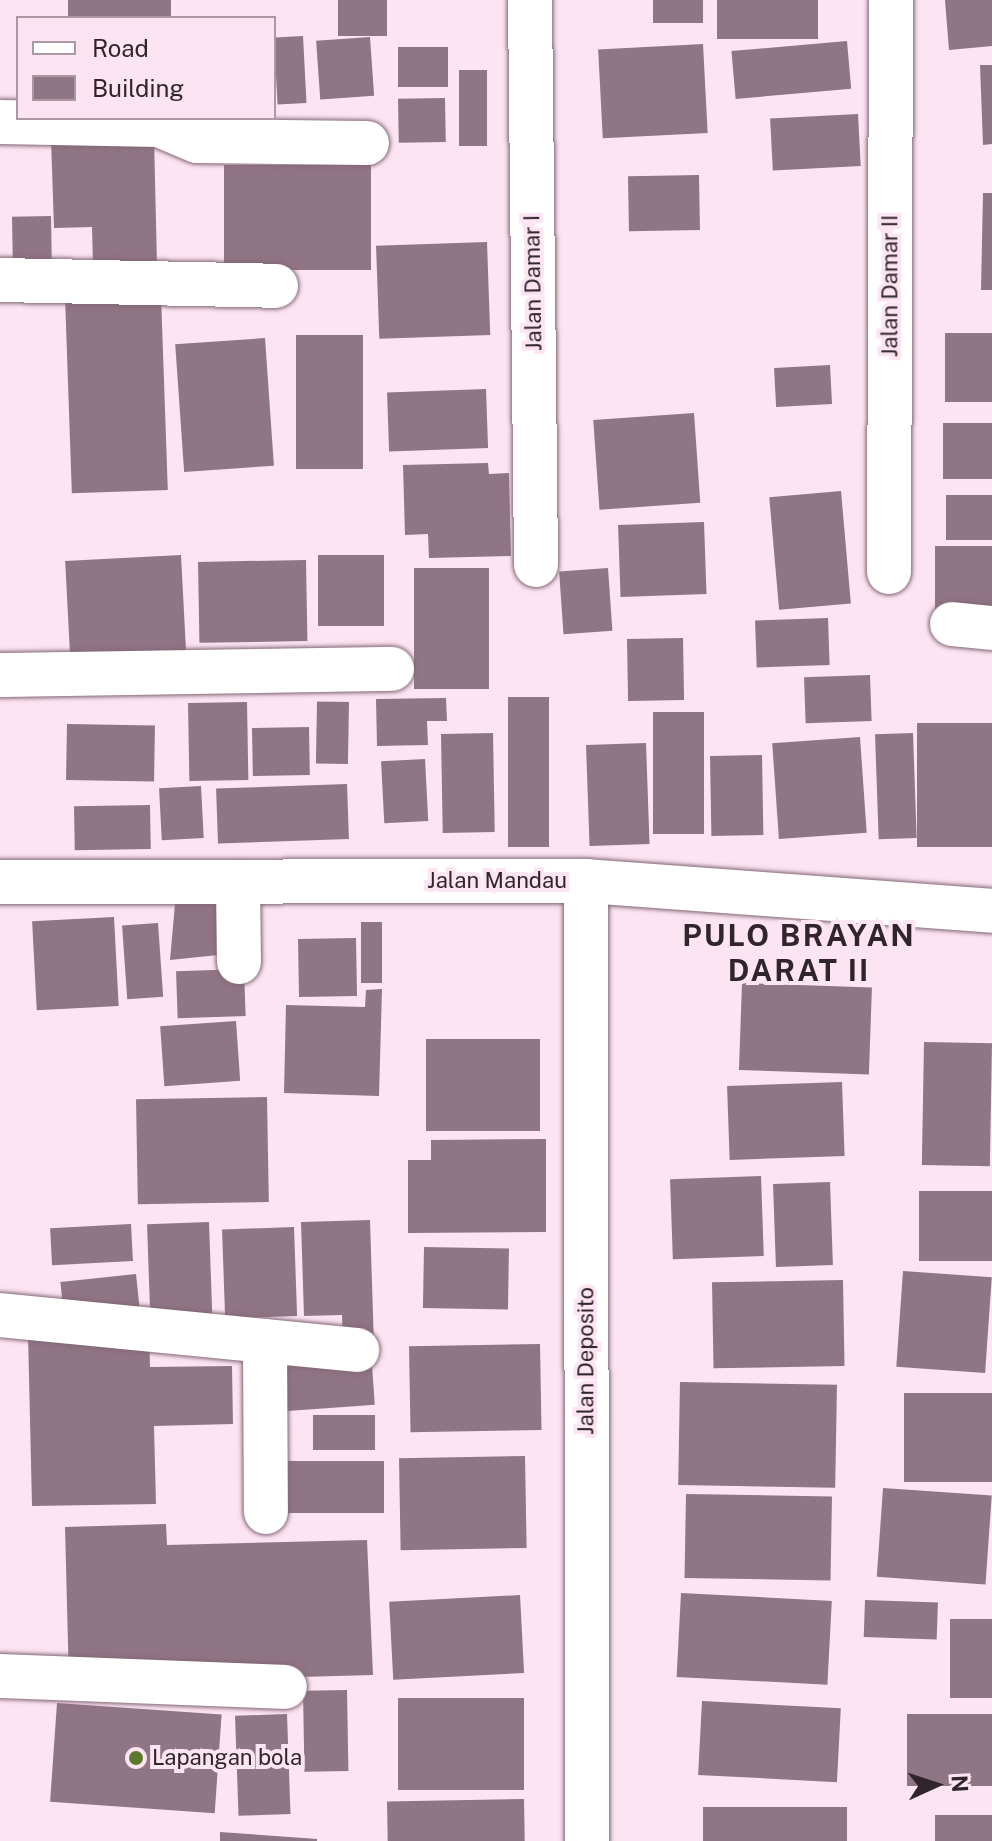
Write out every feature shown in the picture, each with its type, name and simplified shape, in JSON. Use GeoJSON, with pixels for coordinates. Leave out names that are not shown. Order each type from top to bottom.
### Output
{"type":"FeatureCollection","features":[{"type":"Feature","properties":{"kind":"street","name":"Jalan Damar I"},"geometry":{"type":"LineString","coordinates":[[530,0],[536,565]]}},
{"type":"Feature","properties":{"kind":"street","name":"Jalan Damar II"},"geometry":{"type":"LineString","coordinates":[[889,572],[891,0]]}},
{"type":"Feature","properties":{"kind":"street"},"geometry":{"type":"LineString","coordinates":[[0,122],[159,125],[197,141],[367,143]]}},
{"type":"Feature","properties":{"kind":"street"},"geometry":{"type":"LineString","coordinates":[[0,280],[276,286]]}},
{"type":"Feature","properties":{"kind":"street"},"geometry":{"type":"LineString","coordinates":[[0,675],[392,669]]}},
{"type":"Feature","properties":{"kind":"street","name":"Jalan Mandau"},"geometry":{"type":"LineString","coordinates":[[0,882],[586,881],[992,911]]}},
{"type":"Feature","properties":{"kind":"street","name":"Jalan Deposito"},"geometry":{"type":"LineString","coordinates":[[586,881],[587,1841]]}},
{"type":"Feature","properties":{"kind":"street"},"geometry":{"type":"LineString","coordinates":[[238,882],[239,962]]}},
{"type":"Feature","properties":{"kind":"street"},"geometry":{"type":"LineString","coordinates":[[0,1315],[357,1350]]}},
{"type":"Feature","properties":{"kind":"street"},"geometry":{"type":"LineString","coordinates":[[265,1341],[266,1512]]}},
{"type":"Feature","properties":{"kind":"street"},"geometry":{"type":"LineString","coordinates":[[0,1676],[285,1687]]}},
{"type":"Feature","properties":{"kind":"building"},"geometry":{"type":"Polygon","coordinates":[[[68,0],[171,0],[171,16],[68,16],[68,0]]]}},
{"type":"Feature","properties":{"kind":"building"},"geometry":{"type":"Polygon","coordinates":[[[338,0],[387,0],[387,36],[338,36],[338,0]]]}},
{"type":"Feature","properties":{"kind":"building"},"geometry":{"type":"Polygon","coordinates":[[[653,0],[703,0],[703,23],[653,23],[653,0]]]}},
{"type":"Feature","properties":{"kind":"building"},"geometry":{"type":"Polygon","coordinates":[[[717,0],[818,0],[818,39],[717,39],[717,0]]]}},
{"type":"Feature","properties":{"kind":"building"},"geometry":{"type":"Polygon","coordinates":[[[945,0],[992,0],[992,46],[949,50],[945,0]]]}},
{"type":"Feature","properties":{"kind":"building"},"geometry":{"type":"Polygon","coordinates":[[[303,36],[307,103],[278,104],[276,37],[303,36]]]}},
{"type":"Feature","properties":{"kind":"building"},"geometry":{"type":"Polygon","coordinates":[[[370,37],[374,96],[320,100],[316,41],[370,37]]]}},
{"type":"Feature","properties":{"kind":"building"},"geometry":{"type":"Polygon","coordinates":[[[847,41],[851,89],[736,99],[731,51],[847,41]]]}},
{"type":"Feature","properties":{"kind":"building"},"geometry":{"type":"Polygon","coordinates":[[[703,44],[708,133],[603,138],[598,49],[703,44]]]}},
{"type":"Feature","properties":{"kind":"building"},"geometry":{"type":"Polygon","coordinates":[[[398,47],[448,47],[448,87],[398,87],[398,47]]]}},
{"type":"Feature","properties":{"kind":"building"},"geometry":{"type":"Polygon","coordinates":[[[980,65],[992,65],[992,144],[983,145],[980,65]]]}},
{"type":"Feature","properties":{"kind":"building"},"geometry":{"type":"Polygon","coordinates":[[[459,70],[487,70],[487,146],[459,146],[459,70]]]}},
{"type":"Feature","properties":{"kind":"building"},"geometry":{"type":"Polygon","coordinates":[[[445,98],[446,142],[399,143],[398,99],[445,98]]]}},
{"type":"Feature","properties":{"kind":"building"},"geometry":{"type":"Polygon","coordinates":[[[858,114],[861,166],[773,171],[770,119],[858,114]]]}},
{"type":"Feature","properties":{"kind":"building"},"geometry":{"type":"Polygon","coordinates":[[[154,136],[157,265],[93,267],[92,227],[54,228],[51,139],[154,136]]]}},
{"type":"Feature","properties":{"kind":"building"},"geometry":{"type":"Polygon","coordinates":[[[224,165],[371,165],[371,270],[224,270],[224,165]]]}},
{"type":"Feature","properties":{"kind":"building"},"geometry":{"type":"Polygon","coordinates":[[[699,175],[700,230],[629,231],[628,176],[699,175]]]}},
{"type":"Feature","properties":{"kind":"building"},"geometry":{"type":"Polygon","coordinates":[[[983,193],[992,193],[992,290],[981,290],[983,193]]]}},
{"type":"Feature","properties":{"kind":"building"},"geometry":{"type":"Polygon","coordinates":[[[51,216],[52,268],[13,269],[12,217],[51,216]]]}},
{"type":"Feature","properties":{"kind":"building"},"geometry":{"type":"Polygon","coordinates":[[[487,242],[490,335],[379,339],[376,246],[487,242]]]}},
{"type":"Feature","properties":{"kind":"building"},"geometry":{"type":"Polygon","coordinates":[[[161,295],[168,490],[72,493],[65,298],[161,295]]]}},
{"type":"Feature","properties":{"kind":"building"},"geometry":{"type":"Polygon","coordinates":[[[945,333],[992,333],[992,402],[945,402],[945,333]]]}},
{"type":"Feature","properties":{"kind":"building"},"geometry":{"type":"Polygon","coordinates":[[[296,335],[363,335],[363,469],[296,469],[296,335]]]}},
{"type":"Feature","properties":{"kind":"building"},"geometry":{"type":"Polygon","coordinates":[[[265,338],[274,466],[184,472],[175,344],[265,338]]]}},
{"type":"Feature","properties":{"kind":"building"},"geometry":{"type":"Polygon","coordinates":[[[830,365],[832,404],[776,407],[774,368],[830,365]]]}},
{"type":"Feature","properties":{"kind":"building"},"geometry":{"type":"Polygon","coordinates":[[[486,389],[488,448],[389,451],[387,392],[486,389]]]}},
{"type":"Feature","properties":{"kind":"building"},"geometry":{"type":"Polygon","coordinates":[[[694,413],[700,503],[600,510],[593,420],[694,413]]]}},
{"type":"Feature","properties":{"kind":"building"},"geometry":{"type":"Polygon","coordinates":[[[943,423],[992,423],[992,479],[943,479],[943,423]]]}},
{"type":"Feature","properties":{"kind":"building"},"geometry":{"type":"Polygon","coordinates":[[[488,463],[489,474],[509,473],[511,556],[429,558],[428,534],[405,535],[403,465],[488,463]]]}},
{"type":"Feature","properties":{"kind":"building"},"geometry":{"type":"Polygon","coordinates":[[[841,491],[851,604],[779,610],[769,497],[841,491]]]}},
{"type":"Feature","properties":{"kind":"building"},"geometry":{"type":"Polygon","coordinates":[[[946,495],[992,495],[992,540],[946,540],[946,495]]]}},
{"type":"Feature","properties":{"kind":"building"},"geometry":{"type":"Polygon","coordinates":[[[704,522],[707,594],[621,597],[618,525],[704,522]]]}},
{"type":"Feature","properties":{"kind":"building"},"geometry":{"type":"Polygon","coordinates":[[[935,546],[992,546],[992,615],[935,615],[935,546]]]}},
{"type":"Feature","properties":{"kind":"building"},"geometry":{"type":"Polygon","coordinates":[[[181,555],[187,666],[71,672],[65,561],[181,555]]]}},
{"type":"Feature","properties":{"kind":"building"},"geometry":{"type":"Polygon","coordinates":[[[318,555],[384,555],[384,626],[318,626],[318,555]]]}},
{"type":"Feature","properties":{"kind":"building"},"geometry":{"type":"Polygon","coordinates":[[[306,560],[307,641],[199,643],[198,562],[306,560]]]}},
{"type":"Feature","properties":{"kind":"building"},"geometry":{"type":"Polygon","coordinates":[[[414,568],[489,568],[489,689],[414,689],[414,568]]]}},
{"type":"Feature","properties":{"kind":"building"},"geometry":{"type":"Polygon","coordinates":[[[608,568],[612,631],[564,634],[559,571],[608,568]]]}},
{"type":"Feature","properties":{"kind":"building"},"geometry":{"type":"Polygon","coordinates":[[[828,618],[830,665],[757,668],[755,621],[828,618]]]}},
{"type":"Feature","properties":{"kind":"building"},"geometry":{"type":"Polygon","coordinates":[[[683,638],[684,700],[628,701],[627,639],[683,638]]]}},
{"type":"Feature","properties":{"kind":"building"},"geometry":{"type":"Polygon","coordinates":[[[870,675],[872,721],[806,723],[804,677],[870,675]]]}},
{"type":"Feature","properties":{"kind":"building"},"geometry":{"type":"Polygon","coordinates":[[[508,697],[549,697],[549,847],[508,847],[508,697]]]}},
{"type":"Feature","properties":{"kind":"building"},"geometry":{"type":"Polygon","coordinates":[[[446,698],[447,721],[427,721],[428,745],[377,746],[376,699],[446,698]]]}},
{"type":"Feature","properties":{"kind":"building"},"geometry":{"type":"Polygon","coordinates":[[[317,701],[349,702],[348,764],[316,763],[317,701]]]}},
{"type":"Feature","properties":{"kind":"building"},"geometry":{"type":"Polygon","coordinates":[[[247,702],[248,780],[189,781],[188,703],[247,702]]]}},
{"type":"Feature","properties":{"kind":"building"},"geometry":{"type":"Polygon","coordinates":[[[653,712],[704,712],[704,834],[653,834],[653,712]]]}},
{"type":"Feature","properties":{"kind":"building"},"geometry":{"type":"Polygon","coordinates":[[[917,723],[992,723],[992,847],[917,847],[917,723]]]}},
{"type":"Feature","properties":{"kind":"building"},"geometry":{"type":"Polygon","coordinates":[[[67,724],[155,726],[154,782],[66,780],[67,724]]]}},
{"type":"Feature","properties":{"kind":"building"},"geometry":{"type":"Polygon","coordinates":[[[309,727],[310,775],[253,776],[252,728],[309,727]]]}},
{"type":"Feature","properties":{"kind":"building"},"geometry":{"type":"Polygon","coordinates":[[[493,733],[495,832],[443,833],[441,734],[493,733]]]}},
{"type":"Feature","properties":{"kind":"building"},"geometry":{"type":"Polygon","coordinates":[[[913,733],[917,838],[879,839],[875,734],[913,733]]]}},
{"type":"Feature","properties":{"kind":"building"},"geometry":{"type":"Polygon","coordinates":[[[860,737],[867,833],[779,839],[772,743],[860,737]]]}},
{"type":"Feature","properties":{"kind":"building"},"geometry":{"type":"Polygon","coordinates":[[[646,743],[650,844],[590,846],[586,745],[646,743]]]}},
{"type":"Feature","properties":{"kind":"building"},"geometry":{"type":"Polygon","coordinates":[[[762,755],[763,835],[711,836],[710,756],[762,755]]]}},
{"type":"Feature","properties":{"kind":"building"},"geometry":{"type":"Polygon","coordinates":[[[425,759],[428,821],[384,823],[381,761],[425,759]]]}},
{"type":"Feature","properties":{"kind":"building"},"geometry":{"type":"Polygon","coordinates":[[[347,784],[349,839],[218,844],[216,789],[347,784]]]}},
{"type":"Feature","properties":{"kind":"building"},"geometry":{"type":"Polygon","coordinates":[[[201,786],[204,838],[162,840],[159,788],[201,786]]]}},
{"type":"Feature","properties":{"kind":"building"},"geometry":{"type":"Polygon","coordinates":[[[150,805],[151,849],[75,850],[74,806],[150,805]]]}},
{"type":"Feature","properties":{"kind":"building"},"geometry":{"type":"Polygon","coordinates":[[[216,900],[218,955],[170,960],[175,904],[216,900]]]}},
{"type":"Feature","properties":{"kind":"building"},"geometry":{"type":"Polygon","coordinates":[[[114,917],[119,1006],[37,1010],[32,921],[114,917]]]}},
{"type":"Feature","properties":{"kind":"building"},"geometry":{"type":"Polygon","coordinates":[[[361,922],[382,922],[382,983],[361,983],[361,922]]]}},
{"type":"Feature","properties":{"kind":"building"},"geometry":{"type":"Polygon","coordinates":[[[158,923],[163,997],[127,999],[122,926],[158,923]]]}},
{"type":"Feature","properties":{"kind":"building"},"geometry":{"type":"Polygon","coordinates":[[[356,938],[357,996],[299,997],[298,939],[356,938]]]}},
{"type":"Feature","properties":{"kind":"building"},"geometry":{"type":"Polygon","coordinates":[[[244,969],[246,1016],[178,1018],[176,971],[244,969]]]}},
{"type":"Feature","properties":{"kind":"building"},"geometry":{"type":"Polygon","coordinates":[[[742,983],[872,988],[869,1074],[739,1070],[742,983]]]}},
{"type":"Feature","properties":{"kind":"building"},"geometry":{"type":"Polygon","coordinates":[[[382,989],[379,1096],[284,1093],[286,1005],[365,1007],[366,990],[382,989]]]}},
{"type":"Feature","properties":{"kind":"building"},"geometry":{"type":"Polygon","coordinates":[[[236,1021],[240,1081],[164,1086],[160,1026],[236,1021]]]}},
{"type":"Feature","properties":{"kind":"building"},"geometry":{"type":"Polygon","coordinates":[[[426,1039],[540,1039],[540,1131],[426,1131],[426,1039]]]}},
{"type":"Feature","properties":{"kind":"building"},"geometry":{"type":"Polygon","coordinates":[[[924,1042],[992,1043],[990,1166],[922,1165],[924,1042]]]}},
{"type":"Feature","properties":{"kind":"building"},"geometry":{"type":"Polygon","coordinates":[[[842,1082],[845,1156],[730,1160],[727,1086],[842,1082]]]}},
{"type":"Feature","properties":{"kind":"building"},"geometry":{"type":"Polygon","coordinates":[[[267,1097],[269,1202],[138,1204],[136,1099],[267,1097]]]}},
{"type":"Feature","properties":{"kind":"building"},"geometry":{"type":"Polygon","coordinates":[[[546,1139],[546,1232],[408,1233],[408,1160],[431,1160],[431,1140],[546,1139]]]}},
{"type":"Feature","properties":{"kind":"building"},"geometry":{"type":"Polygon","coordinates":[[[761,1176],[764,1256],[673,1259],[670,1179],[761,1176]]]}},
{"type":"Feature","properties":{"kind":"building"},"geometry":{"type":"Polygon","coordinates":[[[830,1182],[833,1265],[776,1267],[773,1184],[830,1182]]]}},
{"type":"Feature","properties":{"kind":"building"},"geometry":{"type":"Polygon","coordinates":[[[919,1191],[992,1191],[992,1261],[919,1261],[919,1191]]]}},
{"type":"Feature","properties":{"kind":"building"},"geometry":{"type":"Polygon","coordinates":[[[370,1220],[374,1346],[343,1347],[342,1315],[304,1316],[301,1222],[370,1220]]]}},
{"type":"Feature","properties":{"kind":"building"},"geometry":{"type":"Polygon","coordinates":[[[209,1222],[212,1318],[150,1320],[147,1224],[209,1222]]]}},
{"type":"Feature","properties":{"kind":"building"},"geometry":{"type":"Polygon","coordinates":[[[131,1224],[133,1261],[52,1265],[50,1228],[131,1224]]]}},
{"type":"Feature","properties":{"kind":"building"},"geometry":{"type":"Polygon","coordinates":[[[294,1227],[297,1316],[225,1318],[222,1230],[294,1227]]]}},
{"type":"Feature","properties":{"kind":"building"},"geometry":{"type":"Polygon","coordinates":[[[424,1247],[509,1248],[508,1309],[423,1308],[424,1247]]]}},
{"type":"Feature","properties":{"kind":"building"},"geometry":{"type":"Polygon","coordinates":[[[903,1271],[992,1277],[985,1373],[896,1367],[903,1271]]]}},
{"type":"Feature","properties":{"kind":"building"},"geometry":{"type":"Polygon","coordinates":[[[136,1274],[140,1310],[64,1318],[60,1282],[136,1274]]]}},
{"type":"Feature","properties":{"kind":"building"},"geometry":{"type":"Polygon","coordinates":[[[843,1280],[845,1366],[714,1368],[712,1282],[843,1280]]]}},
{"type":"Feature","properties":{"kind":"building"},"geometry":{"type":"Polygon","coordinates":[[[149,1332],[150,1367],[232,1366],[233,1424],[154,1426],[156,1504],[32,1506],[28,1334],[149,1332]]]}},
{"type":"Feature","properties":{"kind":"building"},"geometry":{"type":"Polygon","coordinates":[[[540,1344],[542,1430],[411,1432],[409,1346],[540,1344]]]}},
{"type":"Feature","properties":{"kind":"building"},"geometry":{"type":"Polygon","coordinates":[[[371,1351],[375,1405],[284,1411],[280,1357],[371,1351]]]}},
{"type":"Feature","properties":{"kind":"building"},"geometry":{"type":"Polygon","coordinates":[[[680,1382],[837,1385],[835,1488],[678,1485],[680,1382]]]}},
{"type":"Feature","properties":{"kind":"building"},"geometry":{"type":"Polygon","coordinates":[[[904,1393],[992,1393],[992,1482],[904,1482],[904,1393]]]}},
{"type":"Feature","properties":{"kind":"building"},"geometry":{"type":"Polygon","coordinates":[[[313,1415],[375,1415],[375,1450],[313,1450],[313,1415]]]}},
{"type":"Feature","properties":{"kind":"building"},"geometry":{"type":"Polygon","coordinates":[[[525,1456],[527,1548],[401,1550],[399,1458],[525,1456]]]}},
{"type":"Feature","properties":{"kind":"building"},"geometry":{"type":"Polygon","coordinates":[[[287,1461],[384,1461],[384,1513],[287,1513],[287,1461]]]}},
{"type":"Feature","properties":{"kind":"building"},"geometry":{"type":"Polygon","coordinates":[[[883,1488],[992,1496],[986,1584],[877,1577],[883,1488]]]}},
{"type":"Feature","properties":{"kind":"building"},"geometry":{"type":"Polygon","coordinates":[[[686,1494],[832,1497],[831,1581],[685,1578],[686,1494]]]}},
{"type":"Feature","properties":{"kind":"building"},"geometry":{"type":"Polygon","coordinates":[[[166,1524],[167,1545],[367,1540],[373,1675],[69,1683],[65,1527],[166,1524]]]}},
{"type":"Feature","properties":{"kind":"building"},"geometry":{"type":"Polygon","coordinates":[[[681,1593],[832,1601],[827,1685],[677,1677],[681,1593]]]}},
{"type":"Feature","properties":{"kind":"building"},"geometry":{"type":"Polygon","coordinates":[[[520,1595],[524,1673],[393,1680],[389,1602],[520,1595]]]}},
{"type":"Feature","properties":{"kind":"building"},"geometry":{"type":"Polygon","coordinates":[[[865,1600],[938,1603],[937,1640],[864,1637],[865,1600]]]}},
{"type":"Feature","properties":{"kind":"building"},"geometry":{"type":"Polygon","coordinates":[[[950,1619],[992,1619],[992,1698],[950,1698],[950,1619]]]}},
{"type":"Feature","properties":{"kind":"building"},"geometry":{"type":"Polygon","coordinates":[[[347,1690],[348,1771],[304,1772],[303,1691],[347,1690]]]}},
{"type":"Feature","properties":{"kind":"building"},"geometry":{"type":"Polygon","coordinates":[[[398,1698],[524,1698],[524,1790],[398,1790],[398,1698]]]}},
{"type":"Feature","properties":{"kind":"building"},"geometry":{"type":"Polygon","coordinates":[[[702,1701],[841,1708],[837,1782],[698,1775],[702,1701]]]}},
{"type":"Feature","properties":{"kind":"building","name":"Lapangan bola"},"geometry":{"type":"Polygon","coordinates":[[[57,1703],[222,1715],[215,1813],[50,1802],[57,1703]]]}},
{"type":"Feature","properties":{"kind":"building"},"geometry":{"type":"Polygon","coordinates":[[[287,1714],[290,1814],[239,1816],[235,1716],[287,1714]]]}},
{"type":"Feature","properties":{"kind":"building"},"geometry":{"type":"Polygon","coordinates":[[[907,1714],[992,1714],[992,1786],[907,1786],[907,1714]]]}},
{"type":"Feature","properties":{"kind":"building"},"geometry":{"type":"Polygon","coordinates":[[[524,1799],[525,1841],[388,1841],[387,1801],[524,1799]]]}},
{"type":"Feature","properties":{"kind":"building"},"geometry":{"type":"Polygon","coordinates":[[[703,1807],[847,1807],[847,1841],[703,1841],[703,1807]]]}},
{"type":"Feature","properties":{"kind":"building"},"geometry":{"type":"Polygon","coordinates":[[[935,1815],[992,1815],[992,1841],[935,1841],[935,1815]]]}},
{"type":"Feature","properties":{"kind":"building"},"geometry":{"type":"Polygon","coordinates":[[[220,1832],[317,1839],[317,1841],[220,1841],[220,1832]]]}},
{"type":"Feature","properties":{"kind":"place","name":"Lapangan bola"},"geometry":{"type":"Point","coordinates":[136,1758]}},
{"type":"Feature","properties":{"kind":"district","name":"PULO BRAYAN DARAT II"},"geometry":{"type":"Point","coordinates":[799,952]}}]}
